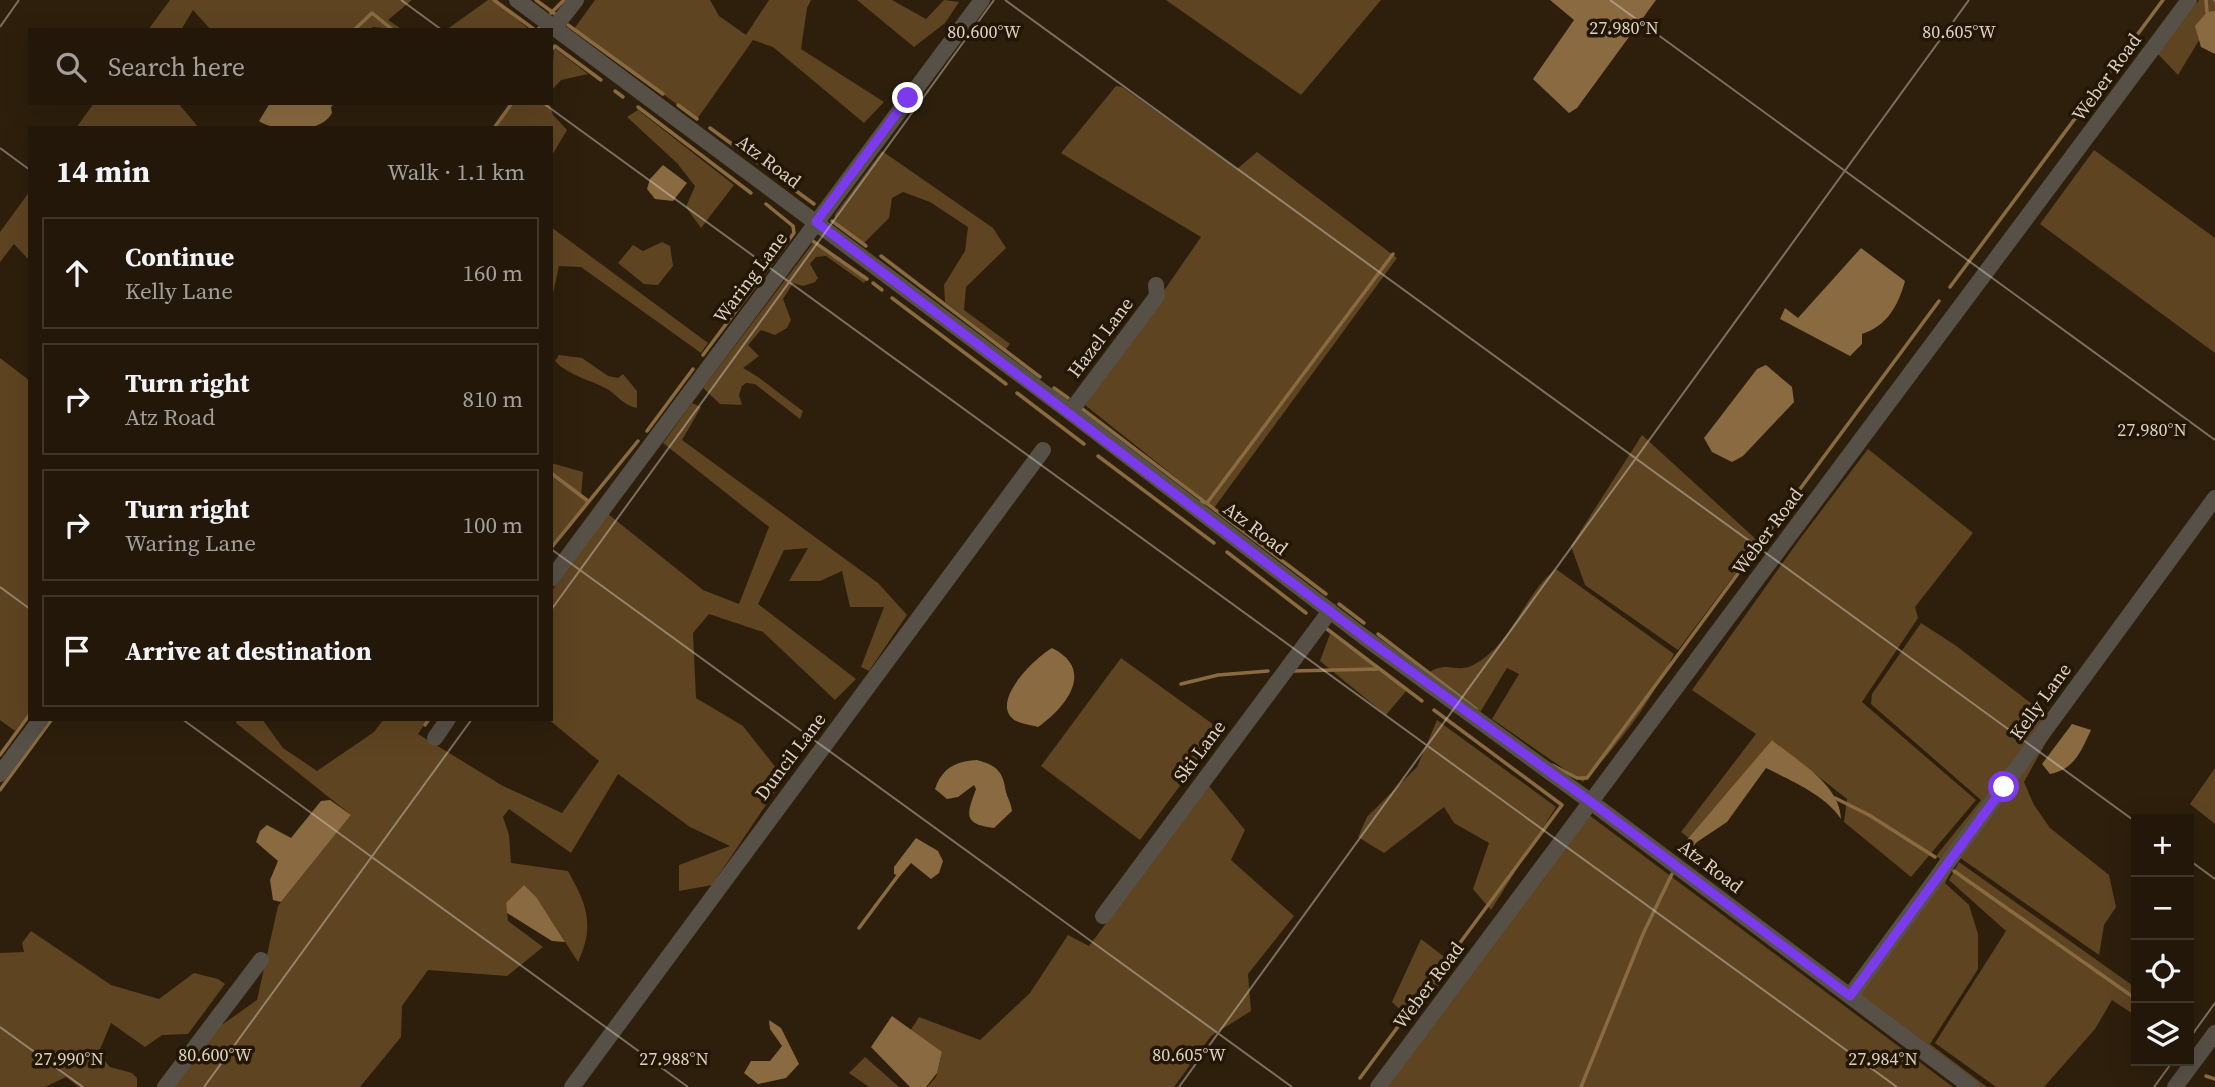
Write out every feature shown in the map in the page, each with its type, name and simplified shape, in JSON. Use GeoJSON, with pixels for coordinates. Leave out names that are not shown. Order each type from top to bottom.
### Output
{"type":"FeatureCollection","features":[{"type":"Feature","properties":{"kind":"street","name":"Atz Road"},"geometry":{"type":"LineString","coordinates":[[517,0],[1070,412],[1330,611],[1591,802],[1971,1087]]}},
{"type":"Feature","properties":{"kind":"street"},"geometry":{"type":"LineString","coordinates":[[554,28],[576,0]]}},
{"type":"Feature","properties":{"kind":"street","name":"Waring Lane"},"geometry":{"type":"LineString","coordinates":[[553,576],[982,0]]}},
{"type":"Feature","properties":{"kind":"street","name":"Weber Road"},"geometry":{"type":"LineString","coordinates":[[1378,1087],[2189,0]]}},
{"type":"Feature","properties":{"kind":"street","name":"Hazel Lane"},"geometry":{"type":"LineString","coordinates":[[1070,412],[1157,296],[1156,285]]}},
{"type":"Feature","properties":{"kind":"street","name":"Duncil Lane"},"geometry":{"type":"LineString","coordinates":[[572,1087],[1043,450]]}},
{"type":"Feature","properties":{"kind":"street","name":"Kelly Lane"},"geometry":{"type":"LineString","coordinates":[[1850,996],[2215,498]]}},
{"type":"Feature","properties":{"kind":"street","name":"Ski Lane"},"geometry":{"type":"LineString","coordinates":[[1103,916],[1330,611]]}},
{"type":"Feature","properties":{"kind":"street"},"geometry":{"type":"LineString","coordinates":[[0,774],[40,721]]}},
{"type":"Feature","properties":{"kind":"street"},"geometry":{"type":"LineString","coordinates":[[435,738],[447,721]]}},
{"type":"Feature","properties":{"kind":"street"},"geometry":{"type":"LineString","coordinates":[[164,1087],[261,960]]}},
{"type":"Feature","properties":{"kind":"street"},"geometry":{"type":"LineString","coordinates":[[2175,1087],[2215,1032]]}},
{"type":"Feature","properties":{"kind":"shaded area"},"geometry":{"type":"Polygon","coordinates":[[[170,0],[412,0],[388,20],[400,28],[209,28],[193,10],[182,28],[149,28],[170,0]]]}},
{"type":"Feature","properties":{"kind":"shaded area"},"geometry":{"type":"Polygon","coordinates":[[[488,0],[494,0],[528,28],[449,28],[488,0]]]}},
{"type":"Feature","properties":{"kind":"shaded area"},"geometry":{"type":"Polygon","coordinates":[[[595,0],[710,0],[719,16],[746,35],[769,0],[811,0],[807,8],[801,49],[884,102],[864,123],[773,47],[753,40],[697,119],[574,29],[595,0]]]}},
{"type":"Feature","properties":{"kind":"shaded area"},"geometry":{"type":"Polygon","coordinates":[[[857,0],[892,0],[926,19],[944,0],[959,2],[945,23],[914,47],[857,0]]]}},
{"type":"Feature","properties":{"kind":"shaded area"},"geometry":{"type":"Polygon","coordinates":[[[1166,0],[1381,0],[1301,95],[1166,0]]]}},
{"type":"Feature","properties":{"kind":"shaded area"},"geometry":{"type":"Polygon","coordinates":[[[1550,0],[1656,0],[1577,108],[1569,113],[1533,79],[1574,20],[1550,0]]]}},
{"type":"Feature","properties":{"kind":"shaded area"},"geometry":{"type":"Polygon","coordinates":[[[2199,0],[2215,0],[2215,14],[2178,75],[2158,54],[2199,0]]]}},
{"type":"Feature","properties":{"kind":"shaded area"},"geometry":{"type":"Polygon","coordinates":[[[2215,11],[2215,54],[2201,47],[2195,26],[2207,12],[2215,11]]]}},
{"type":"Feature","properties":{"kind":"shaded area"},"geometry":{"type":"Polygon","coordinates":[[[554,48],[588,74],[561,80],[553,89],[554,48]]]}},
{"type":"Feature","properties":{"kind":"shaded area"},"geometry":{"type":"Polygon","coordinates":[[[1116,86],[1122,87],[1237,169],[1257,152],[1397,258],[1214,508],[1085,405],[1201,237],[1061,153],[1116,86]]]}},
{"type":"Feature","properties":{"kind":"shaded area"},"geometry":{"type":"Polygon","coordinates":[[[93,105],[180,105],[197,126],[77,126],[93,105]]]}},
{"type":"Feature","properties":{"kind":"shaded area"},"geometry":{"type":"Polygon","coordinates":[[[269,105],[333,105],[332,113],[326,120],[315,126],[270,126],[259,121],[269,105]]]}},
{"type":"Feature","properties":{"kind":"shaded area"},"geometry":{"type":"Polygon","coordinates":[[[512,105],[550,105],[553,115],[567,130],[553,154],[553,126],[496,126],[512,105]]]}},
{"type":"Feature","properties":{"kind":"shaded area"},"geometry":{"type":"Polygon","coordinates":[[[638,110],[734,185],[701,228],[686,207],[695,186],[677,163],[627,117],[638,110]]]}},
{"type":"Feature","properties":{"kind":"shaded area"},"geometry":{"type":"Polygon","coordinates":[[[2094,150],[2215,238],[2215,353],[2040,224],[2094,150]]]}},
{"type":"Feature","properties":{"kind":"shaded area"},"geometry":{"type":"Polygon","coordinates":[[[882,151],[993,228],[1006,248],[966,287],[964,310],[1010,344],[1006,349],[945,302],[944,285],[965,251],[968,227],[930,202],[903,192],[892,198],[889,218],[864,243],[834,222],[835,214],[882,151]]]}},
{"type":"Feature","properties":{"kind":"shaded area"},"geometry":{"type":"Polygon","coordinates":[[[663,165],[687,183],[673,201],[655,199],[647,189],[650,179],[663,165]]]}},
{"type":"Feature","properties":{"kind":"shaded area"},"geometry":{"type":"Polygon","coordinates":[[[28,194],[28,259],[14,244],[0,262],[0,232],[28,194]]]}},
{"type":"Feature","properties":{"kind":"shaded area"},"geometry":{"type":"Polygon","coordinates":[[[553,228],[708,343],[701,353],[581,267],[559,266],[553,294],[553,228]]]}},
{"type":"Feature","properties":{"kind":"shaded area"},"geometry":{"type":"Polygon","coordinates":[[[662,242],[670,246],[673,266],[658,285],[644,284],[618,263],[633,245],[643,251],[662,242]]]}},
{"type":"Feature","properties":{"kind":"shaded area"},"geometry":{"type":"Polygon","coordinates":[[[813,243],[867,279],[864,283],[826,256],[816,257],[810,264],[818,278],[815,282],[803,286],[793,283],[783,299],[791,320],[787,328],[775,335],[761,330],[748,345],[759,356],[743,368],[803,411],[800,419],[755,384],[746,383],[742,386],[739,395],[742,405],[720,404],[703,388],[813,243]]]}},
{"type":"Feature","properties":{"kind":"shaded area"},"geometry":{"type":"Polygon","coordinates":[[[1861,248],[1905,281],[1890,314],[1878,326],[1862,334],[1862,344],[1850,356],[1780,319],[1785,308],[1798,318],[1861,248]]]}},
{"type":"Feature","properties":{"kind":"shaded area"},"geometry":{"type":"Polygon","coordinates":[[[559,355],[582,358],[608,376],[618,378],[623,374],[637,391],[637,408],[625,403],[609,390],[561,366],[555,361],[559,355]]]}},
{"type":"Feature","properties":{"kind":"shaded area"},"geometry":{"type":"Polygon","coordinates":[[[0,358],[28,379],[28,715],[15,731],[0,720],[0,358]]]}},
{"type":"Feature","properties":{"kind":"shaded area"},"geometry":{"type":"Polygon","coordinates":[[[1766,365],[1792,387],[1794,402],[1743,456],[1732,462],[1712,452],[1704,438],[1757,369],[1766,365]]]}},
{"type":"Feature","properties":{"kind":"shaded area"},"geometry":{"type":"Polygon","coordinates":[[[692,403],[701,407],[682,440],[878,583],[907,615],[869,671],[861,667],[884,607],[850,607],[842,571],[820,581],[789,581],[808,548],[784,550],[758,604],[856,679],[835,700],[763,632],[709,614],[693,633],[696,698],[743,726],[784,778],[712,885],[679,891],[679,865],[730,846],[690,827],[618,774],[571,853],[509,809],[503,817],[509,835],[511,863],[568,871],[580,894],[587,926],[578,962],[537,898],[506,903],[508,921],[543,947],[507,976],[428,970],[402,1006],[401,1037],[360,1087],[171,1087],[216,1029],[257,1000],[278,906],[351,815],[236,721],[263,721],[283,748],[317,771],[374,732],[382,721],[427,721],[418,734],[503,786],[562,813],[599,761],[550,721],[553,721],[553,589],[608,514],[703,590],[739,604],[769,527],[663,443],[692,403]]]}},
{"type":"Feature","properties":{"kind":"shaded area"},"geometry":{"type":"Polygon","coordinates":[[[1642,435],[1759,542],[1678,650],[1585,585],[1571,546],[1642,435]]]}},
{"type":"Feature","properties":{"kind":"shaded area"},"geometry":{"type":"Polygon","coordinates":[[[1868,449],[1973,533],[1915,607],[1918,618],[1862,702],[1976,800],[1911,877],[1844,822],[1847,799],[1772,740],[1690,839],[1681,832],[1756,734],[1692,690],[1868,449]]]}},
{"type":"Feature","properties":{"kind":"shaded area"},"geometry":{"type":"Polygon","coordinates":[[[553,464],[583,472],[581,497],[588,501],[553,544],[553,464]]]}},
{"type":"Feature","properties":{"kind":"shaded area"},"geometry":{"type":"Polygon","coordinates":[[[1556,569],[1674,654],[1634,721],[1583,782],[1492,719],[1519,674],[1507,668],[1476,719],[1420,678],[1439,668],[1467,667],[1492,652],[1511,629],[1536,590],[1556,569]]]}},
{"type":"Feature","properties":{"kind":"shaded area"},"geometry":{"type":"Polygon","coordinates":[[[1921,623],[1955,645],[2040,710],[2049,737],[2024,782],[2034,805],[2050,828],[2109,875],[2116,907],[2104,925],[2099,955],[1959,857],[1945,883],[1969,905],[1978,934],[1978,969],[1930,1044],[1987,1087],[1962,1087],[1846,1001],[1940,859],[1936,856],[1981,800],[1871,704],[1872,694],[1921,623]]]}},
{"type":"Feature","properties":{"kind":"shaded area"},"geometry":{"type":"Polygon","coordinates":[[[1330,634],[1407,690],[1386,715],[1320,661],[1330,634]]]}},
{"type":"Feature","properties":{"kind":"shaded area"},"geometry":{"type":"Polygon","coordinates":[[[1052,648],[1065,657],[1072,667],[1072,688],[1058,709],[1038,727],[1018,722],[1007,710],[1012,690],[1027,669],[1052,648]]]}},
{"type":"Feature","properties":{"kind":"shaded area"},"geometry":{"type":"Polygon","coordinates":[[[1121,658],[1221,730],[1140,840],[1041,766],[1121,658]]]}},
{"type":"Feature","properties":{"kind":"shaded area"},"geometry":{"type":"Polygon","coordinates":[[[1437,720],[1556,807],[1491,910],[1473,889],[1489,843],[1454,823],[1444,807],[1384,853],[1358,837],[1367,817],[1417,767],[1437,720]]]}},
{"type":"Feature","properties":{"kind":"shaded area"},"geometry":{"type":"Polygon","coordinates":[[[2072,724],[2091,730],[2071,763],[2059,772],[2050,774],[2042,764],[2072,724]]]}},
{"type":"Feature","properties":{"kind":"shaded area"},"geometry":{"type":"Polygon","coordinates":[[[1772,740],[1825,784],[1839,806],[1841,819],[1817,796],[1766,768],[1727,822],[1697,842],[1685,855],[1681,847],[1772,740]]]}},
{"type":"Feature","properties":{"kind":"shaded area"},"geometry":{"type":"Polygon","coordinates":[[[977,760],[1000,772],[1012,811],[994,828],[976,824],[970,816],[976,789],[974,785],[958,797],[947,799],[935,789],[951,767],[977,760]]]}},
{"type":"Feature","properties":{"kind":"shaded area"},"geometry":{"type":"Polygon","coordinates":[[[2215,768],[2215,824],[2190,804],[2215,768]]]}},
{"type":"Feature","properties":{"kind":"shaded area"},"geometry":{"type":"Polygon","coordinates":[[[1209,786],[1245,830],[1231,860],[1294,916],[1248,974],[1251,1011],[1211,1036],[1174,1087],[927,1087],[936,1077],[942,1053],[910,1031],[919,1017],[980,1040],[1030,993],[1068,935],[1089,946],[1209,786]]]}},
{"type":"Feature","properties":{"kind":"shaded area"},"geometry":{"type":"Polygon","coordinates":[[[330,800],[351,815],[281,902],[273,900],[270,880],[278,861],[256,842],[260,831],[267,825],[291,838],[321,801],[330,800]]]}},
{"type":"Feature","properties":{"kind":"shaded area"},"geometry":{"type":"Polygon","coordinates":[[[1589,815],[1953,1087],[1387,1087],[1589,815]]]}},
{"type":"Feature","properties":{"kind":"shaded area"},"geometry":{"type":"Polygon","coordinates":[[[916,838],[938,851],[943,861],[939,873],[931,879],[911,863],[900,876],[894,874],[894,867],[916,838]]]}},
{"type":"Feature","properties":{"kind":"shaded area"},"geometry":{"type":"Polygon","coordinates":[[[1959,862],[2131,984],[2131,1013],[2112,1000],[2095,1029],[2044,1087],[1996,1087],[1935,1043],[2006,931],[1949,880],[1959,862]]]}},
{"type":"Feature","properties":{"kind":"shaded area"},"geometry":{"type":"Polygon","coordinates":[[[524,885],[537,898],[565,942],[552,941],[507,913],[506,903],[524,885]]]}},
{"type":"Feature","properties":{"kind":"shaded area"},"geometry":{"type":"Polygon","coordinates":[[[31,931],[111,985],[159,999],[194,973],[218,979],[225,984],[188,1034],[162,1035],[145,1047],[111,1023],[98,1054],[110,1067],[132,1073],[137,1078],[137,1087],[79,1087],[66,1077],[45,1087],[0,1087],[0,953],[24,952],[22,943],[31,931]]]}},
{"type":"Feature","properties":{"kind":"shaded area"},"geometry":{"type":"Polygon","coordinates":[[[1421,939],[1455,965],[1411,1020],[1392,1002],[1421,939]]]}},
{"type":"Feature","properties":{"kind":"shaded area"},"geometry":{"type":"Polygon","coordinates":[[[892,1016],[942,1052],[937,1073],[926,1087],[910,1087],[871,1047],[892,1016]]]}},
{"type":"Feature","properties":{"kind":"shaded area"},"geometry":{"type":"Polygon","coordinates":[[[769,1020],[781,1028],[799,1064],[786,1078],[758,1084],[744,1073],[751,1061],[770,1061],[782,1046],[770,1029],[769,1020]]]}},
{"type":"Feature","properties":{"kind":"shaded area"},"geometry":{"type":"Polygon","coordinates":[[[865,1057],[899,1087],[869,1087],[849,1073],[865,1057]]]}},
{"type":"Feature","properties":{"kind":"waterway"},"geometry":{"type":"LineString","coordinates":[[494,0],[532,28]]}},
{"type":"Feature","properties":{"kind":"waterway"},"geometry":{"type":"LineString","coordinates":[[536,0],[555,14]]}},
{"type":"Feature","properties":{"kind":"waterway"},"geometry":{"type":"LineString","coordinates":[[551,13],[564,0]]}},
{"type":"Feature","properties":{"kind":"waterway"},"geometry":{"type":"LineString","coordinates":[[1950,287],[2163,0]]}},
{"type":"Feature","properties":{"kind":"waterway"},"geometry":{"type":"LineString","coordinates":[[2206,0],[2207,12]]}},
{"type":"Feature","properties":{"kind":"waterway"},"geometry":{"type":"LineString","coordinates":[[356,28],[372,13],[391,28]]}},
{"type":"Feature","properties":{"kind":"waterway"},"geometry":{"type":"LineString","coordinates":[[568,25],[663,94]]}},
{"type":"Feature","properties":{"kind":"waterway"},"geometry":{"type":"LineString","coordinates":[[553,48],[555,46],[601,80]]}},
{"type":"Feature","properties":{"kind":"waterway"},"geometry":{"type":"LineString","coordinates":[[615,91],[623,97]]}},
{"type":"Feature","properties":{"kind":"waterway"},"geometry":{"type":"LineString","coordinates":[[495,126],[511,105]]}},
{"type":"Feature","properties":{"kind":"waterway"},"geometry":{"type":"LineString","coordinates":[[678,105],[697,119]]}},
{"type":"Feature","properties":{"kind":"waterway"},"geometry":{"type":"LineString","coordinates":[[638,107],[751,193]]}},
{"type":"Feature","properties":{"kind":"waterway"},"geometry":{"type":"LineString","coordinates":[[710,128],[814,204]]}},
{"type":"Feature","properties":{"kind":"waterway"},"geometry":{"type":"LineString","coordinates":[[703,355],[794,233],[793,226],[766,204]]}},
{"type":"Feature","properties":{"kind":"waterway"},"geometry":{"type":"LineString","coordinates":[[832,221],[866,246]]}},
{"type":"Feature","properties":{"kind":"waterway"},"geometry":{"type":"LineString","coordinates":[[810,239],[867,279],[863,276]]}},
{"type":"Feature","properties":{"kind":"waterway"},"geometry":{"type":"LineString","coordinates":[[1201,502],[1207,503],[1393,254]]}},
{"type":"Feature","properties":{"kind":"waterway"},"geometry":{"type":"LineString","coordinates":[[881,256],[1040,377]]}},
{"type":"Feature","properties":{"kind":"waterway"},"geometry":{"type":"LineString","coordinates":[[873,283],[882,290]]}},
{"type":"Feature","properties":{"kind":"waterway"},"geometry":{"type":"LineString","coordinates":[[892,298],[1006,384]]}},
{"type":"Feature","properties":{"kind":"waterway"},"geometry":{"type":"LineString","coordinates":[[1783,512],[1939,301]]}},
{"type":"Feature","properties":{"kind":"waterway"},"geometry":{"type":"LineString","coordinates":[[647,431],[693,369]]}},
{"type":"Feature","properties":{"kind":"waterway"},"geometry":{"type":"LineString","coordinates":[[1054,388],[1068,398]]}},
{"type":"Feature","properties":{"kind":"waterway"},"geometry":{"type":"LineString","coordinates":[[1017,393],[1084,444]]}},
{"type":"Feature","properties":{"kind":"waterway"},"geometry":{"type":"LineString","coordinates":[[1081,408],[1326,594]]}},
{"type":"Feature","properties":{"kind":"waterway"},"geometry":{"type":"LineString","coordinates":[[553,546],[638,441]]}},
{"type":"Feature","properties":{"kind":"waterway"},"geometry":{"type":"LineString","coordinates":[[1098,456],[1214,543]]}},
{"type":"Feature","properties":{"kind":"waterway"},"geometry":{"type":"LineString","coordinates":[[553,475],[588,501]]}},
{"type":"Feature","properties":{"kind":"waterway"},"geometry":{"type":"LineString","coordinates":[[1552,765],[1577,778],[1587,778],[1773,526]]}},
{"type":"Feature","properties":{"kind":"waterway"},"geometry":{"type":"LineString","coordinates":[[1227,552],[1306,613]]}},
{"type":"Feature","properties":{"kind":"waterway"},"geometry":{"type":"LineString","coordinates":[[1339,604],[1364,623]]}},
{"type":"Feature","properties":{"kind":"waterway"},"geometry":{"type":"LineString","coordinates":[[1323,626],[1422,701]]}},
{"type":"Feature","properties":{"kind":"waterway"},"geometry":{"type":"LineString","coordinates":[[1378,634],[1476,709]]}},
{"type":"Feature","properties":{"kind":"waterway"},"geometry":{"type":"LineString","coordinates":[[1292,671],[1378,669]]}},
{"type":"Feature","properties":{"kind":"waterway"},"geometry":{"type":"LineString","coordinates":[[1181,684],[1218,675],[1268,671]]}},
{"type":"Feature","properties":{"kind":"waterway"},"geometry":{"type":"LineString","coordinates":[[1360,1078],[1562,805],[1434,710]]}},
{"type":"Feature","properties":{"kind":"waterway"},"geometry":{"type":"LineString","coordinates":[[0,755],[28,717]]}},
{"type":"Feature","properties":{"kind":"waterway"},"geometry":{"type":"LineString","coordinates":[[0,790],[51,721]]}},
{"type":"Feature","properties":{"kind":"waterway"},"geometry":{"type":"LineString","coordinates":[[425,725],[428,721]]}},
{"type":"Feature","properties":{"kind":"waterway"},"geometry":{"type":"LineString","coordinates":[[1835,798],[1869,815],[1935,857]]}},
{"type":"Feature","properties":{"kind":"waterway"},"geometry":{"type":"LineString","coordinates":[[1954,871],[2131,995]]}},
{"type":"Feature","properties":{"kind":"waterway"},"geometry":{"type":"LineString","coordinates":[[859,928],[900,873]]}},
{"type":"Feature","properties":{"kind":"waterway"},"geometry":{"type":"LineString","coordinates":[[1581,1087],[1643,934],[1672,874]]}},
{"type":"Feature","properties":{"kind":"waterway"},"geometry":{"type":"LineString","coordinates":[[2206,1076],[2215,1079]]}},
{"type":"Feature","properties":{"kind":"route"},"geometry":{"type":"LineString","coordinates":[[908,98],[816,222],[1364,637],[1591,802],[1850,996],[2004,787]]}}]}
